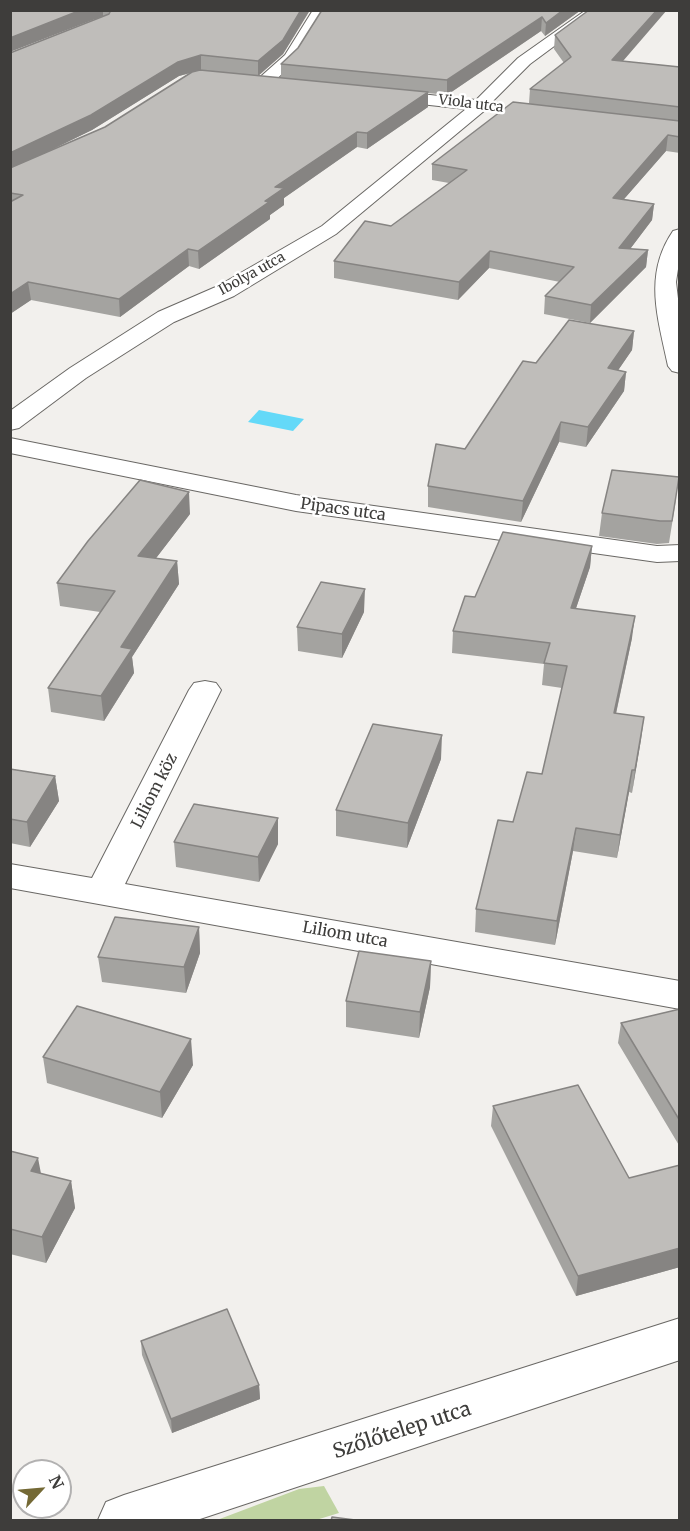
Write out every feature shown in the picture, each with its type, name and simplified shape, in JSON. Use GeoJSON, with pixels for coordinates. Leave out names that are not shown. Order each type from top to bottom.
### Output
{"type":"FeatureCollection","features":[{"type":"Feature","properties":{"kind":"street"},"geometry":{"type":"LineString","coordinates":[[286,84],[258,82],[291,57],[321,10]]}},
{"type":"Feature","properties":{"kind":"street"},"geometry":{"type":"LineString","coordinates":[[568,10],[595,12]]}},
{"type":"Feature","properties":{"kind":"street","name":"Ibolya utca"},"geometry":{"type":"LineString","coordinates":[[10,423],[78,373],[166,317],[226,291],[329,230],[480,105],[524,61],[595,12]]}},
{"type":"Feature","properties":{"kind":"street","name":"Viola utca"},"geometry":{"type":"LineString","coordinates":[[366,93],[516,110]]}},
{"type":"Feature","properties":{"kind":"street"},"geometry":{"type":"LineString","coordinates":[[680,234],[673,262],[664,284],[680,366]]}},
{"type":"Feature","properties":{"kind":"street","name":"Pipacs utca"},"geometry":{"type":"LineString","coordinates":[[10,445],[296,503],[645,552],[680,553]]}},
{"type":"Feature","properties":{"kind":"street","name":"Liliom köz"},"geometry":{"type":"LineString","coordinates":[[104,891],[205,690]]}},
{"type":"Feature","properties":{"kind":"street","name":"Liliom utca"},"geometry":{"type":"LineString","coordinates":[[10,876],[680,995]]}},
{"type":"Feature","properties":{"kind":"street","name":"Szőlőtelep utca"},"geometry":{"type":"LineString","coordinates":[[124,1521],[680,1339]]}},
{"type":"Feature","properties":{"kind":"green space"},"geometry":{"type":"Polygon","coordinates":[[[324,1486],[339,1513],[316,1520],[217,1520],[299,1489],[324,1486]]]}},
{"type":"Feature","properties":{"kind":"water"},"geometry":{"type":"Polygon","coordinates":[[[259,410],[304,419],[293,431],[248,422],[259,410]]]}},
{"type":"Feature","properties":{"kind":"building"},"geometry":{"type":"Polygon","coordinates":[[[10,10],[81,10],[10,38],[10,10]]]}},
{"type":"Feature","properties":{"kind":"building"},"geometry":{"type":"Polygon","coordinates":[[[111,10],[301,10],[283,40],[258,61],[201,55],[178,62],[91,115],[10,153],[10,53],[109,14],[111,10]]]}},
{"type":"Feature","properties":{"kind":"building"},"geometry":{"type":"Polygon","coordinates":[[[322,10],[563,10],[546,23],[542,17],[447,80],[281,64],[298,48],[322,10]]]}},
{"type":"Feature","properties":{"kind":"building"},"geometry":{"type":"Polygon","coordinates":[[[589,10],[657,10],[612,60],[680,67],[680,107],[530,89],[571,57],[555,35],[589,10]]]}},
{"type":"Feature","properties":{"kind":"building"},"geometry":{"type":"Polygon","coordinates":[[[200,70],[428,92],[367,133],[357,132],[275,187],[284,188],[265,201],[269,202],[198,251],[188,249],[119,299],[28,282],[10,294],[10,202],[23,195],[10,193],[10,168],[105,127],[192,72],[200,70]]]}},
{"type":"Feature","properties":{"kind":"building"},"geometry":{"type":"Polygon","coordinates":[[[513,102],[680,121],[680,137],[668,135],[613,198],[654,204],[619,248],[648,250],[591,305],[545,296],[574,267],[490,251],[459,282],[334,261],[365,221],[391,226],[467,170],[432,164],[513,102]]]}},
{"type":"Feature","properties":{"kind":"building"},"geometry":{"type":"Polygon","coordinates":[[[569,320],[634,331],[608,368],[626,372],[588,427],[561,422],[523,501],[428,486],[436,444],[465,449],[523,361],[536,363],[569,320]]]}},
{"type":"Feature","properties":{"kind":"building"},"geometry":{"type":"Polygon","coordinates":[[[612,470],[679,477],[672,521],[602,513],[612,470]]]}},
{"type":"Feature","properties":{"kind":"building"},"geometry":{"type":"Polygon","coordinates":[[[140,480],[189,492],[138,556],[177,561],[121,647],[132,649],[101,696],[48,688],[115,591],[57,583],[88,541],[140,480]]]}},
{"type":"Feature","properties":{"kind":"building"},"geometry":{"type":"Polygon","coordinates":[[[503,532],[592,546],[571,608],[635,616],[614,713],[644,717],[620,835],[576,828],[557,921],[476,909],[498,820],[513,822],[527,772],[542,774],[567,666],[544,663],[550,643],[453,631],[465,596],[475,597],[503,532]]]}},
{"type":"Feature","properties":{"kind":"building"},"geometry":{"type":"Polygon","coordinates":[[[321,582],[365,589],[342,634],[297,627],[321,582]]]}},
{"type":"Feature","properties":{"kind":"building"},"geometry":{"type":"Polygon","coordinates":[[[373,724],[442,735],[408,823],[336,810],[373,724]]]}},
{"type":"Feature","properties":{"kind":"building"},"geometry":{"type":"Polygon","coordinates":[[[10,769],[55,776],[27,822],[10,819],[10,769]]]}},
{"type":"Feature","properties":{"kind":"building"},"geometry":{"type":"Polygon","coordinates":[[[194,804],[278,818],[258,857],[174,842],[194,804]]]}},
{"type":"Feature","properties":{"kind":"building"},"geometry":{"type":"Polygon","coordinates":[[[115,917],[199,927],[184,967],[98,957],[115,917]]]}},
{"type":"Feature","properties":{"kind":"building"},"geometry":{"type":"Polygon","coordinates":[[[359,951],[431,961],[420,1012],[346,1001],[359,951]]]}},
{"type":"Feature","properties":{"kind":"building"},"geometry":{"type":"Polygon","coordinates":[[[77,1006],[191,1039],[160,1092],[43,1057],[77,1006]]]}},
{"type":"Feature","properties":{"kind":"building"},"geometry":{"type":"Polygon","coordinates":[[[680,1009],[680,1121],[621,1023],[680,1009]]]}},
{"type":"Feature","properties":{"kind":"building"},"geometry":{"type":"Polygon","coordinates":[[[578,1085],[629,1178],[680,1165],[680,1248],[578,1276],[493,1106],[578,1085]]]}},
{"type":"Feature","properties":{"kind":"building"},"geometry":{"type":"Polygon","coordinates":[[[10,1151],[38,1158],[31,1171],[71,1181],[42,1237],[10,1229],[10,1151]]]}},
{"type":"Feature","properties":{"kind":"building"},"geometry":{"type":"Polygon","coordinates":[[[227,1309],[259,1385],[171,1419],[141,1341],[227,1309]]]}},
{"type":"Feature","properties":{"kind":"building"},"geometry":{"type":"Polygon","coordinates":[[[332,1517],[363,1521],[331,1521],[332,1517]]]}}]}
